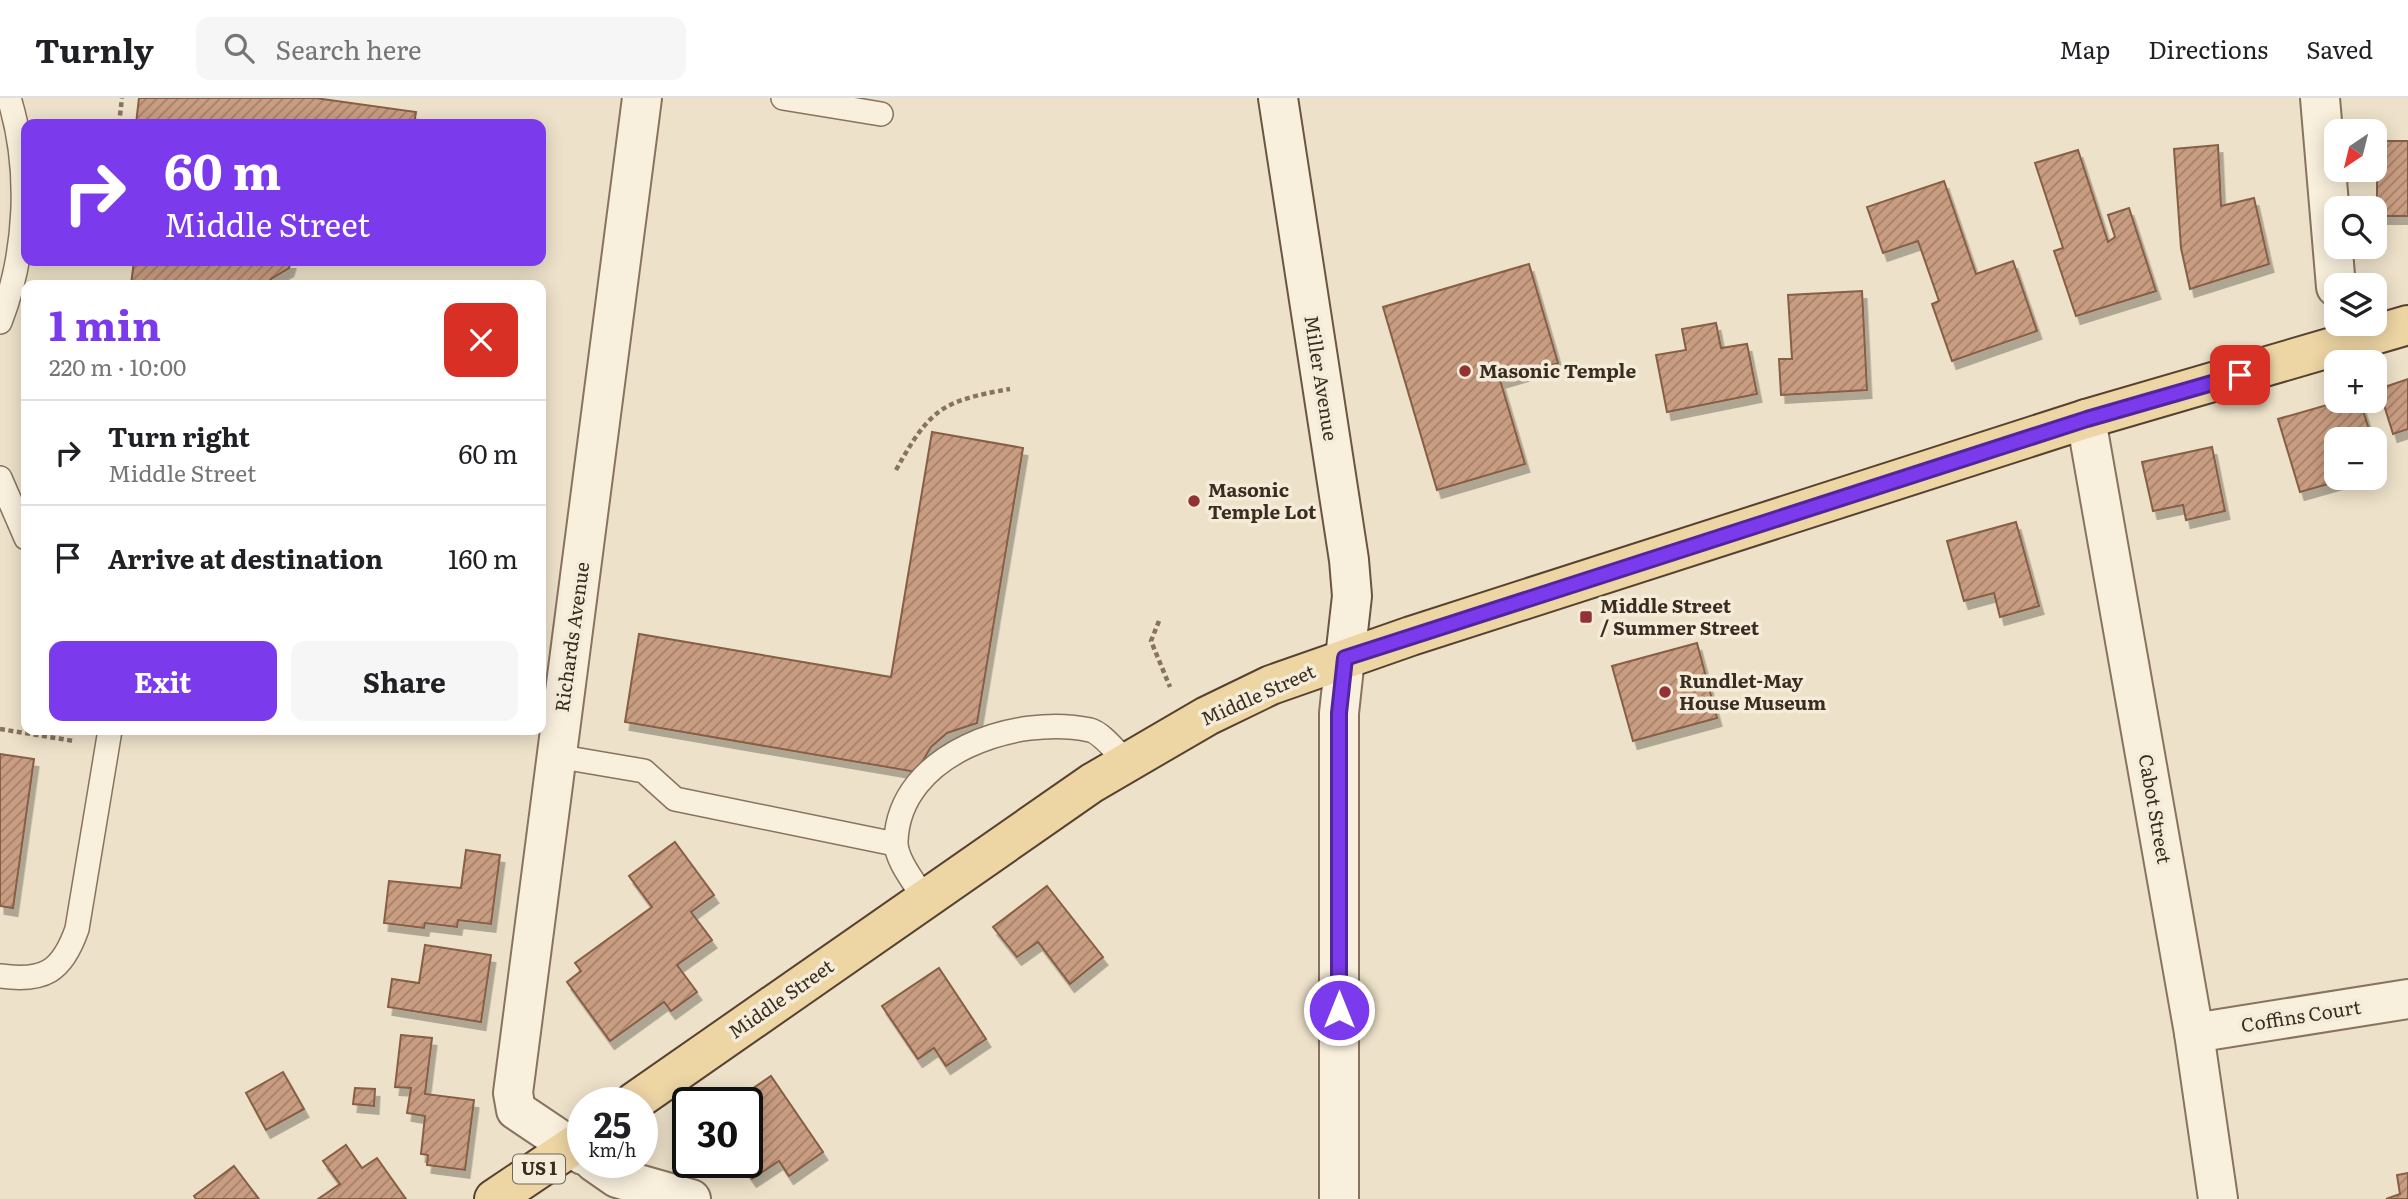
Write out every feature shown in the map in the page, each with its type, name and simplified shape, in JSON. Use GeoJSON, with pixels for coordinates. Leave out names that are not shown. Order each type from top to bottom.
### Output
{"type":"FeatureCollection","features":[{"type":"Feature","properties":{"kind":"main road","name":"Middle Street"},"geometry":{"type":"LineString","coordinates":[[2387,328],[2408,325]]}},
{"type":"Feature","properties":{"kind":"main road","name":"Middle Street"},"geometry":{"type":"LineString","coordinates":[[655,1087],[924,898],[1126,761],[1260,690],[1345,658],[2338,336]]}},
{"type":"Feature","properties":{"kind":"main road","name":"US 1"},"geometry":{"type":"LineString","coordinates":[[494,1199],[567,1160]]}},
{"type":"Feature","properties":{"kind":"street","name":"Richards Avenue"},"geometry":{"type":"LineString","coordinates":[[567,1141],[516,1110],[513,1093],[642,98]]}},
{"type":"Feature","properties":{"kind":"street","name":"Miller Avenue"},"geometry":{"type":"LineString","coordinates":[[1278,98],[1349,560],[1352,596],[1339,713],[1339,1199]]}},
{"type":"Feature","properties":{"kind":"street"},"geometry":{"type":"LineString","coordinates":[[2320,98],[2335,273]]}},
{"type":"Feature","properties":{"kind":"street","name":"Cabot Street"},"geometry":{"type":"LineString","coordinates":[[2087,419],[2194,1033],[2218,1199]]}},
{"type":"Feature","properties":{"kind":"street","name":"Coffins Court"},"geometry":{"type":"LineString","coordinates":[[2194,1033],[2408,999]]}},
{"type":"Feature","properties":{"kind":"street","name":"Richards Avenue"},"geometry":{"type":"LineString","coordinates":[[617,1178],[691,1199]]}},
{"type":"Feature","properties":{"kind":"lane"},"geometry":{"type":"LineString","coordinates":[[9,98],[21,161]]}},
{"type":"Feature","properties":{"kind":"lane"},"geometry":{"type":"LineString","coordinates":[[783,98],[881,114]]}},
{"type":"Feature","properties":{"kind":"lane"},"geometry":{"type":"LineString","coordinates":[[0,322],[21,232]]}},
{"type":"Feature","properties":{"kind":"lane"},"geometry":{"type":"LineString","coordinates":[[0,478],[21,526]]}},
{"type":"Feature","properties":{"kind":"lane"},"geometry":{"type":"LineString","coordinates":[[924,898],[895,844],[899,824],[910,796],[930,768],[960,750],[998,736],[1041,726],[1093,731],[1126,761]]}},
{"type":"Feature","properties":{"kind":"lane"},"geometry":{"type":"LineString","coordinates":[[0,976],[24,980],[53,971],[69,952],[77,929],[109,735]]}},
{"type":"Feature","properties":{"kind":"lane"},"geometry":{"type":"LineString","coordinates":[[556,756],[644,771],[676,799],[895,844]]}},
{"type":"Feature","properties":{"kind":"path"},"geometry":{"type":"LineString","coordinates":[[120,119],[122,98]]}},
{"type":"Feature","properties":{"kind":"path"},"geometry":{"type":"LineString","coordinates":[[896,470],[918,431],[933,414],[947,404],[978,394],[1010,389]]}},
{"type":"Feature","properties":{"kind":"path"},"geometry":{"type":"LineString","coordinates":[[1159,621],[1151,641],[1170,687]]}},
{"type":"Feature","properties":{"kind":"path"},"geometry":{"type":"LineString","coordinates":[[0,729],[21,732]]}},
{"type":"Feature","properties":{"kind":"path"},"geometry":{"type":"LineString","coordinates":[[37,735],[74,741]]}},
{"type":"Feature","properties":{"kind":"building"},"geometry":{"type":"Polygon","coordinates":[[[139,98],[315,98],[416,112],[415,119],[137,119],[139,98]]]}},
{"type":"Feature","properties":{"kind":"building"},"geometry":{"type":"Polygon","coordinates":[[[2387,141],[2408,141],[2408,216],[2387,216],[2387,196],[2377,196],[2377,182],[2387,182],[2387,141]]]}},
{"type":"Feature","properties":{"kind":"building"},"geometry":{"type":"Polygon","coordinates":[[[2218,145],[2221,206],[2254,198],[2269,264],[2190,289],[2181,248],[2174,149],[2218,145]]]}},
{"type":"Feature","properties":{"kind":"building"},"geometry":{"type":"Polygon","coordinates":[[[2078,150],[2108,242],[2115,237],[2108,215],[2129,208],[2156,291],[2076,316],[2054,251],[2063,248],[2035,163],[2078,150]]]}},
{"type":"Feature","properties":{"kind":"building"},"geometry":{"type":"Polygon","coordinates":[[[1944,181],[1976,274],[2013,261],[2037,331],[1952,361],[1932,304],[1939,301],[1918,241],[1883,253],[1867,207],[1944,181]]]}},
{"type":"Feature","properties":{"kind":"building","name":"Masonic Temple"},"geometry":{"type":"Polygon","coordinates":[[[1529,264],[1558,363],[1500,380],[1525,464],[1437,490],[1383,307],[1529,264]]]}},
{"type":"Feature","properties":{"kind":"building"},"geometry":{"type":"Polygon","coordinates":[[[133,266],[290,266],[271,280],[132,280],[133,266]]]}},
{"type":"Feature","properties":{"kind":"building"},"geometry":{"type":"Polygon","coordinates":[[[1862,291],[1867,390],[1781,395],[1779,359],[1792,359],[1788,295],[1862,291]]]}},
{"type":"Feature","properties":{"kind":"building"},"geometry":{"type":"Polygon","coordinates":[[[1716,323],[1721,348],[1747,344],[1757,394],[1667,412],[1656,355],[1686,350],[1682,329],[1716,323]]]}},
{"type":"Feature","properties":{"kind":"building"},"geometry":{"type":"Polygon","coordinates":[[[2408,379],[2408,429],[2393,434],[2386,413],[2387,386],[2408,379]]]}},
{"type":"Feature","properties":{"kind":"building"},"geometry":{"type":"Polygon","coordinates":[[[2324,406],[2324,413],[2364,413],[2368,427],[2324,427],[2324,485],[2300,492],[2278,419],[2324,406]]]}},
{"type":"Feature","properties":{"kind":"building"},"geometry":{"type":"Polygon","coordinates":[[[932,432],[1023,448],[977,723],[947,733],[931,747],[916,772],[625,722],[639,634],[891,677],[932,432]]]}},
{"type":"Feature","properties":{"kind":"building"},"geometry":{"type":"Polygon","coordinates":[[[2212,447],[2225,511],[2186,520],[2183,505],[2153,511],[2142,462],[2212,447]]]}},
{"type":"Feature","properties":{"kind":"building"},"geometry":{"type":"Polygon","coordinates":[[[2016,522],[2039,606],[2000,617],[1994,593],[1964,601],[1947,541],[2016,522]]]}},
{"type":"Feature","properties":{"kind":"building","name":"Rundlet-May House Museum"},"geometry":{"type":"Polygon","coordinates":[[[1697,643],[1717,718],[1633,741],[1612,666],[1697,643]]]}},
{"type":"Feature","properties":{"kind":"building"},"geometry":{"type":"Polygon","coordinates":[[[0,754],[34,759],[13,908],[0,906],[0,754]]]}},
{"type":"Feature","properties":{"kind":"building"},"geometry":{"type":"Polygon","coordinates":[[[675,842],[714,895],[691,912],[712,940],[677,965],[697,992],[671,1011],[664,1002],[610,1041],[567,982],[581,971],[575,963],[652,907],[629,876],[675,842]]]}},
{"type":"Feature","properties":{"kind":"building"},"geometry":{"type":"Polygon","coordinates":[[[466,850],[500,855],[491,924],[458,920],[457,927],[425,923],[424,928],[384,923],[389,881],[461,888],[466,850]]]}},
{"type":"Feature","properties":{"kind":"building"},"geometry":{"type":"Polygon","coordinates":[[[1047,886],[1103,957],[1070,984],[1038,942],[1017,957],[993,927],[1047,886]]]}},
{"type":"Feature","properties":{"kind":"building"},"geometry":{"type":"Polygon","coordinates":[[[425,945],[491,955],[481,1022],[388,1007],[392,979],[419,983],[425,945]]]}},
{"type":"Feature","properties":{"kind":"building"},"geometry":{"type":"Polygon","coordinates":[[[939,968],[986,1039],[946,1066],[934,1048],[918,1059],[882,1006],[939,968]]]}},
{"type":"Feature","properties":{"kind":"building"},"geometry":{"type":"Polygon","coordinates":[[[401,1035],[432,1038],[425,1094],[474,1100],[465,1170],[427,1165],[428,1155],[421,1154],[425,1116],[407,1113],[411,1088],[395,1087],[401,1035]]]}},
{"type":"Feature","properties":{"kind":"building"},"geometry":{"type":"Polygon","coordinates":[[[283,1072],[304,1109],[266,1130],[246,1093],[283,1072]]]}},
{"type":"Feature","properties":{"kind":"building"},"geometry":{"type":"Polygon","coordinates":[[[771,1076],[823,1152],[789,1176],[779,1161],[763,1172],[763,1087],[755,1087],[771,1076]]]}},
{"type":"Feature","properties":{"kind":"building"},"geometry":{"type":"Polygon","coordinates":[[[355,1088],[375,1089],[374,1106],[353,1104],[355,1088]]]}},
{"type":"Feature","properties":{"kind":"building"},"geometry":{"type":"Polygon","coordinates":[[[346,1145],[362,1168],[377,1158],[406,1199],[318,1199],[340,1184],[323,1161],[346,1145]]]}},
{"type":"Feature","properties":{"kind":"building"},"geometry":{"type":"Polygon","coordinates":[[[234,1166],[259,1199],[196,1199],[194,1196],[234,1166]]]}},
{"type":"Feature","properties":{"kind":"building"},"geometry":{"type":"Polygon","coordinates":[[[2408,1173],[2408,1199],[2386,1199],[2400,1194],[2397,1175],[2408,1173]]]}},
{"type":"Feature","properties":{"kind":"place","name":"Masonic Temple"},"geometry":{"type":"Point","coordinates":[1465,371]}},
{"type":"Feature","properties":{"kind":"place","name":"Masonic Temple Lot"},"geometry":{"type":"Point","coordinates":[1194,501]}},
{"type":"Feature","properties":{"kind":"place","name":"Middle Street / Summer Street"},"geometry":{"type":"Point","coordinates":[1586,617]}},
{"type":"Feature","properties":{"kind":"place","name":"Rundlet-May House Museum"},"geometry":{"type":"Point","coordinates":[1665,692]}},
{"type":"Feature","properties":{"kind":"route"},"geometry":{"type":"LineString","coordinates":[[1339,1010],[1339,713],[1345,658],[2087,419],[2240,375]]}}]}
